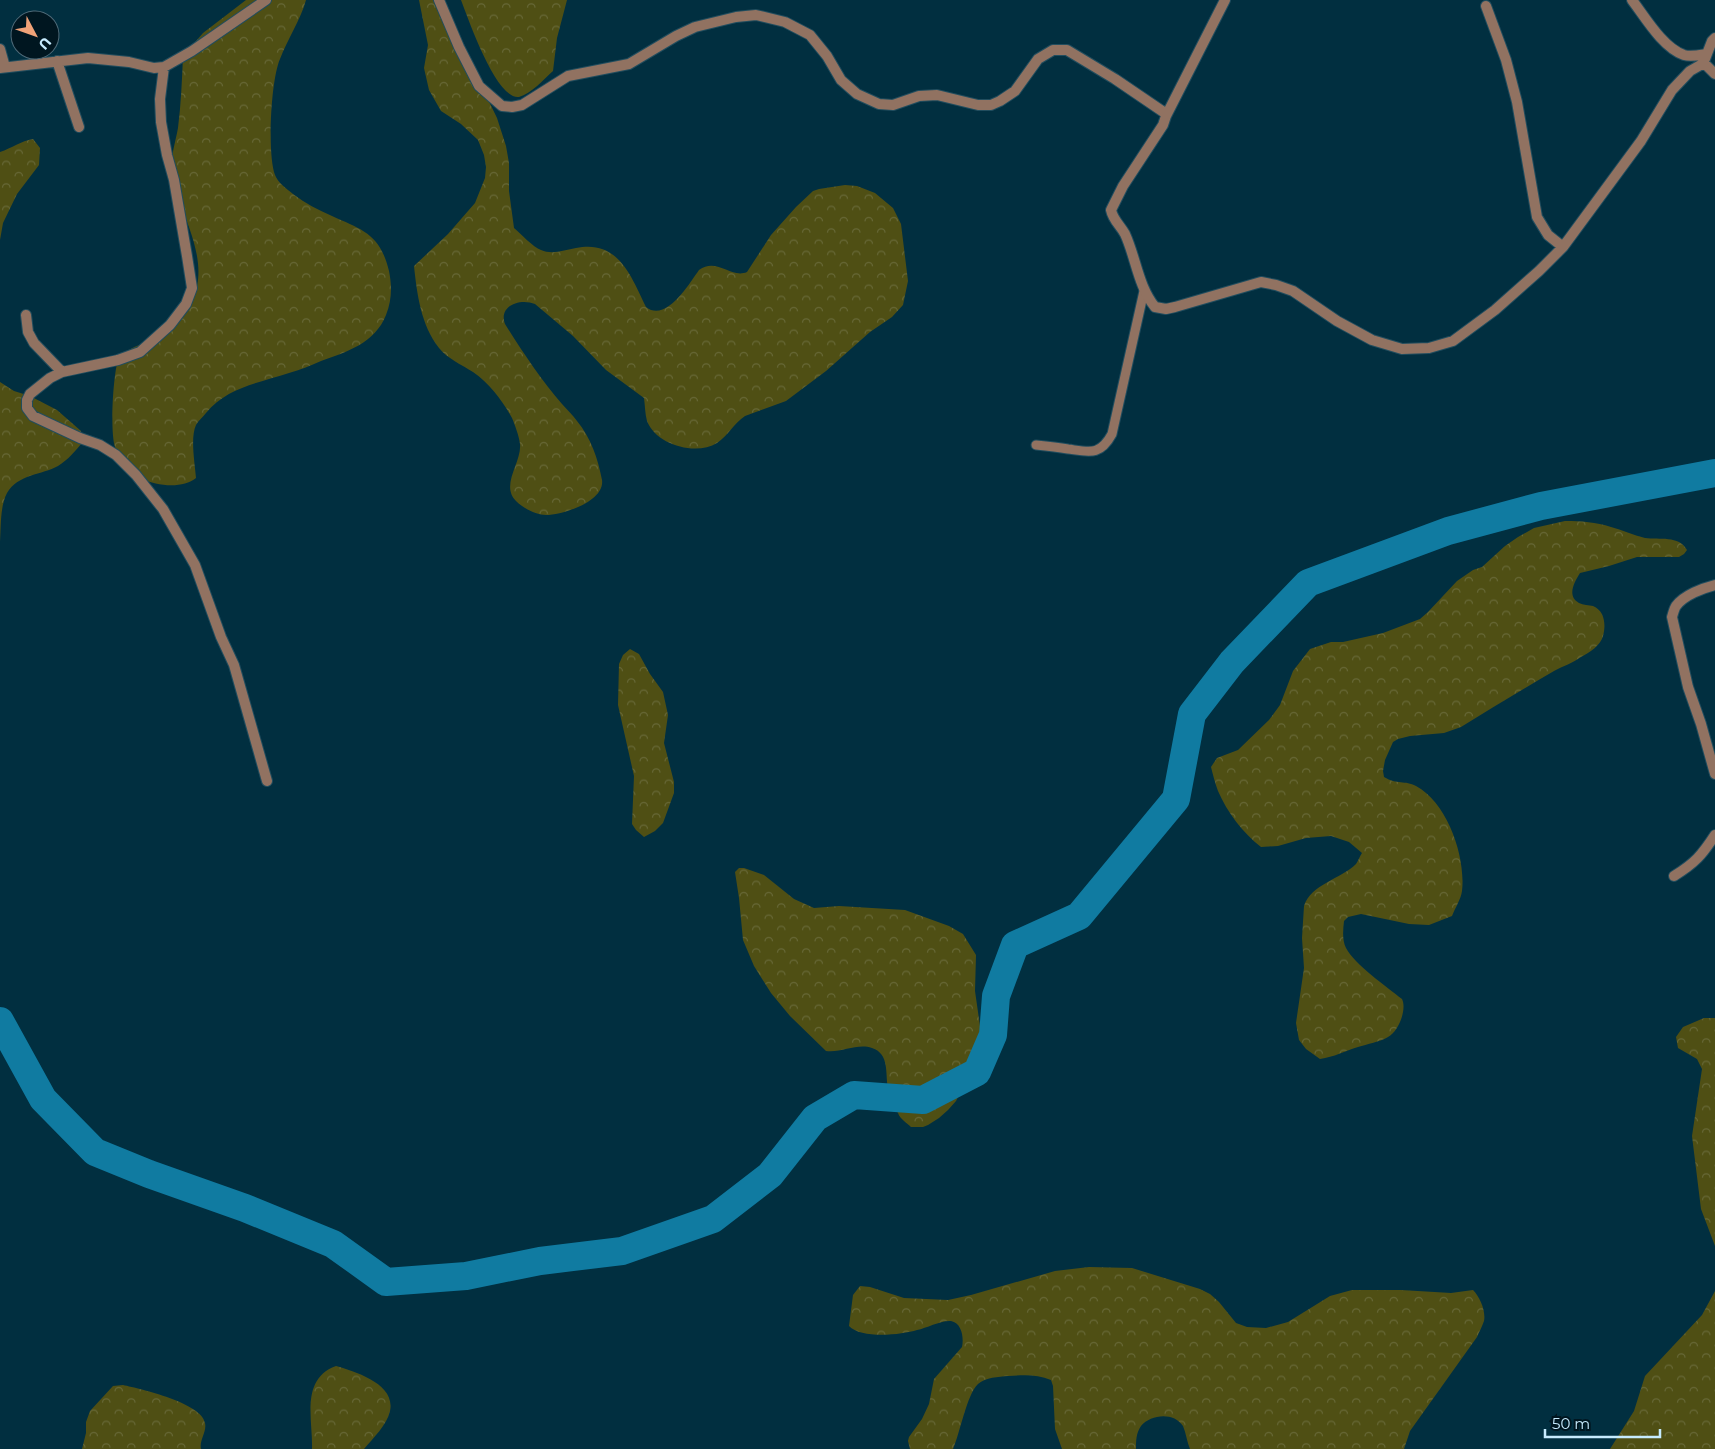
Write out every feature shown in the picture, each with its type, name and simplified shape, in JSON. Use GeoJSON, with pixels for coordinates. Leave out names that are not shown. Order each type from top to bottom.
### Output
{"type":"FeatureCollection","features":[{"type":"Feature","properties":{"kind":"street"},"geometry":{"type":"LineString","coordinates":[[0,49],[2,67],[88,58],[129,62],[154,68],[164,67],[192,51],[266,0]]}},
{"type":"Feature","properties":{"kind":"street"},"geometry":{"type":"LineString","coordinates":[[439,0],[459,47],[479,86],[502,106],[512,107],[522,104],[568,76],[629,64],[695,27],[736,17],[756,15],[785,22],[810,35],[827,56],[841,80],[857,94],[879,104],[893,105],[919,96],[937,94],[978,105],[991,105],[1015,90],[1029,74],[1038,59],[1053,50],[1067,50],[1163,111],[1166,116]]}},
{"type":"Feature","properties":{"kind":"street"},"geometry":{"type":"LineString","coordinates":[[1226,0],[1163,125],[1123,186],[1111,210],[1113,219],[1123,231],[1134,257],[1144,290],[1155,307],[1166,309],[1261,282],[1276,285],[1293,291],[1337,322],[1372,340],[1402,348],[1429,348],[1454,341],[1495,310],[1539,271],[1563,247],[1641,141],[1672,90],[1706,58],[1712,41],[1715,38]]}},
{"type":"Feature","properties":{"kind":"street"},"geometry":{"type":"LineString","coordinates":[[1632,0],[1655,30],[1674,50],[1685,56],[1706,58]]}},
{"type":"Feature","properties":{"kind":"street"},"geometry":{"type":"LineString","coordinates":[[1486,6],[1506,60],[1517,102],[1537,217],[1548,235],[1563,247]]}},
{"type":"Feature","properties":{"kind":"street"},"geometry":{"type":"LineString","coordinates":[[1706,58],[1715,74]]}},
{"type":"Feature","properties":{"kind":"street"},"geometry":{"type":"LineString","coordinates":[[57,61],[79,127]]}},
{"type":"Feature","properties":{"kind":"street"},"geometry":{"type":"LineString","coordinates":[[164,67],[160,99],[161,122],[174,180],[192,288],[186,304],[170,325],[140,352],[118,360],[62,372],[50,378],[30,394],[27,400],[27,408],[33,416],[80,438],[100,445],[116,455],[136,476],[163,510],[195,565],[234,665],[267,780]]}},
{"type":"Feature","properties":{"kind":"street"},"geometry":{"type":"LineString","coordinates":[[26,315],[28,332],[34,343],[62,372]]}},
{"type":"Feature","properties":{"kind":"street"},"geometry":{"type":"LineString","coordinates":[[1715,585],[1707,586],[1675,606],[1672,618],[1688,687],[1715,774]]}},
{"type":"Feature","properties":{"kind":"street"},"geometry":{"type":"LineString","coordinates":[[1674,876],[1694,864],[1715,835]]}},
{"type":"Feature","properties":{"kind":"lane"},"geometry":{"type":"LineString","coordinates":[[1036,445],[1088,452],[1100,449],[1107,442],[1112,434],[1144,290]]}},
{"type":"Feature","properties":{"kind":"green space"},"geometry":{"type":"Polygon","coordinates":[[[246,0],[306,0],[280,59],[274,83],[271,151],[275,175],[283,185],[302,200],[353,225],[375,241],[381,249],[389,271],[391,288],[389,304],[381,325],[375,333],[359,345],[301,369],[244,387],[214,404],[198,422],[194,430],[193,444],[196,478],[177,485],[155,483],[142,479],[115,447],[113,440],[113,406],[117,364],[120,358],[132,348],[161,336],[172,329],[190,306],[195,293],[198,275],[197,254],[171,176],[172,158],[179,119],[183,56],[203,33],[246,0]]]}},
{"type":"Feature","properties":{"kind":"green space"},"geometry":{"type":"Polygon","coordinates":[[[419,0],[443,0],[447,15],[497,118],[506,146],[514,228],[538,248],[550,252],[590,247],[603,249],[621,262],[635,283],[646,307],[654,311],[661,310],[676,300],[699,270],[712,266],[735,273],[747,272],[771,235],[813,191],[845,185],[857,186],[875,193],[893,208],[901,224],[908,281],[903,305],[892,317],[870,332],[826,371],[786,401],[745,416],[717,443],[708,447],[688,448],[668,442],[659,436],[647,421],[644,398],[606,370],[573,336],[535,304],[523,302],[512,305],[505,312],[505,324],[539,375],[586,434],[596,457],[602,480],[601,488],[597,494],[582,505],[572,509],[546,515],[526,509],[516,501],[510,488],[520,451],[518,434],[512,418],[500,399],[485,382],[473,372],[451,359],[439,348],[428,329],[418,298],[414,266],[448,234],[475,203],[485,178],[486,167],[478,140],[461,124],[441,111],[429,90],[424,68],[428,45],[419,0]]]}},
{"type":"Feature","properties":{"kind":"green space"},"geometry":{"type":"Polygon","coordinates":[[[461,0],[567,0],[557,38],[553,71],[528,93],[519,97],[510,94],[501,86],[492,72],[476,39],[461,0]]]}},
{"type":"Feature","properties":{"kind":"green space"},"geometry":{"type":"Polygon","coordinates":[[[33,139],[40,148],[39,165],[17,194],[3,223],[0,240],[0,152],[33,139]]]}},
{"type":"Feature","properties":{"kind":"green space"},"geometry":{"type":"Polygon","coordinates":[[[0,382],[14,391],[30,396],[57,410],[81,431],[83,442],[58,466],[24,478],[17,482],[7,493],[1,517],[0,542],[0,382]]]}},
{"type":"Feature","properties":{"kind":"green space"},"geometry":{"type":"Polygon","coordinates":[[[1565,521],[1605,525],[1645,538],[1674,540],[1683,545],[1687,550],[1679,557],[1637,557],[1580,573],[1572,593],[1575,600],[1579,603],[1593,606],[1600,611],[1604,619],[1604,627],[1600,643],[1575,661],[1557,669],[1461,727],[1444,733],[1410,736],[1393,742],[1385,760],[1384,777],[1416,786],[1427,794],[1446,818],[1458,848],[1461,863],[1462,891],[1452,916],[1429,925],[1409,924],[1361,914],[1348,917],[1344,921],[1343,938],[1346,948],[1363,968],[1402,999],[1403,1014],[1396,1030],[1388,1037],[1320,1059],[1306,1049],[1299,1040],[1296,1023],[1304,968],[1302,938],[1304,906],[1313,892],[1350,869],[1356,864],[1362,853],[1349,842],[1331,836],[1306,838],[1278,846],[1261,847],[1242,829],[1226,807],[1218,791],[1211,767],[1217,758],[1238,750],[1269,720],[1280,705],[1293,671],[1310,649],[1331,642],[1343,642],[1383,633],[1420,619],[1457,581],[1473,570],[1482,567],[1518,537],[1534,528],[1565,521]]]}},
{"type":"Feature","properties":{"kind":"green space"},"geometry":{"type":"Polygon","coordinates":[[[630,649],[639,654],[663,692],[668,715],[664,743],[674,782],[674,793],[663,823],[655,831],[644,837],[632,824],[634,776],[618,705],[619,664],[623,655],[630,649]]]}},
{"type":"Feature","properties":{"kind":"green space"},"geometry":{"type":"Polygon","coordinates":[[[739,868],[764,875],[794,899],[814,908],[839,906],[905,910],[949,926],[963,934],[976,955],[975,991],[982,1040],[980,1053],[956,1101],[939,1118],[923,1127],[911,1127],[900,1117],[895,1107],[888,1088],[886,1065],[878,1051],[872,1048],[861,1047],[826,1051],[790,1016],[771,993],[754,966],[743,940],[735,872],[739,868]]]}},
{"type":"Feature","properties":{"kind":"green space"},"geometry":{"type":"Polygon","coordinates":[[[1704,1018],[1715,1018],[1715,1246],[1701,1209],[1692,1136],[1702,1069],[1697,1059],[1678,1048],[1676,1037],[1683,1027],[1704,1018]]]}},
{"type":"Feature","properties":{"kind":"green space"},"geometry":{"type":"Polygon","coordinates":[[[1089,1267],[1132,1268],[1200,1289],[1210,1294],[1219,1302],[1236,1323],[1247,1327],[1266,1328],[1288,1322],[1330,1296],[1352,1290],[1451,1293],[1473,1290],[1482,1304],[1484,1321],[1477,1337],[1410,1431],[1404,1449],[1190,1449],[1183,1426],[1179,1421],[1162,1416],[1151,1419],[1141,1426],[1137,1434],[1136,1449],[1062,1449],[1055,1429],[1053,1386],[1051,1380],[1025,1375],[992,1378],[978,1384],[970,1396],[953,1449],[910,1449],[909,1437],[922,1419],[929,1404],[934,1379],[962,1347],[961,1331],[955,1322],[951,1321],[910,1332],[892,1334],[862,1333],[855,1330],[849,1326],[853,1295],[860,1286],[870,1287],[904,1298],[948,1300],[1055,1271],[1089,1267]]]}},
{"type":"Feature","properties":{"kind":"green space"},"geometry":{"type":"Polygon","coordinates":[[[1715,1291],[1715,1449],[1610,1449],[1634,1411],[1645,1376],[1702,1315],[1715,1291]]]}},
{"type":"Feature","properties":{"kind":"green space"},"geometry":{"type":"Polygon","coordinates":[[[336,1366],[373,1381],[387,1393],[390,1411],[386,1421],[364,1449],[312,1449],[311,1402],[313,1390],[317,1380],[325,1372],[336,1366]]]}},
{"type":"Feature","properties":{"kind":"green space"},"geometry":{"type":"Polygon","coordinates":[[[123,1385],[170,1398],[193,1409],[201,1416],[205,1423],[201,1449],[82,1449],[86,1433],[86,1422],[90,1411],[113,1386],[123,1385]]]}},
{"type":"Feature","properties":{"kind":"waterway"},"geometry":{"type":"LineString","coordinates":[[0,1021],[43,1099],[95,1152],[149,1174],[245,1208],[333,1244],[386,1282],[466,1276],[540,1261],[622,1251],[713,1219],[770,1175],[815,1118],[854,1095],[923,1100],[977,1072],[993,1035],[996,996],[1015,945],[1079,916],[1176,799],[1192,714],[1232,662],[1308,583],[1448,531],[1541,506],[1715,473]]}}]}
